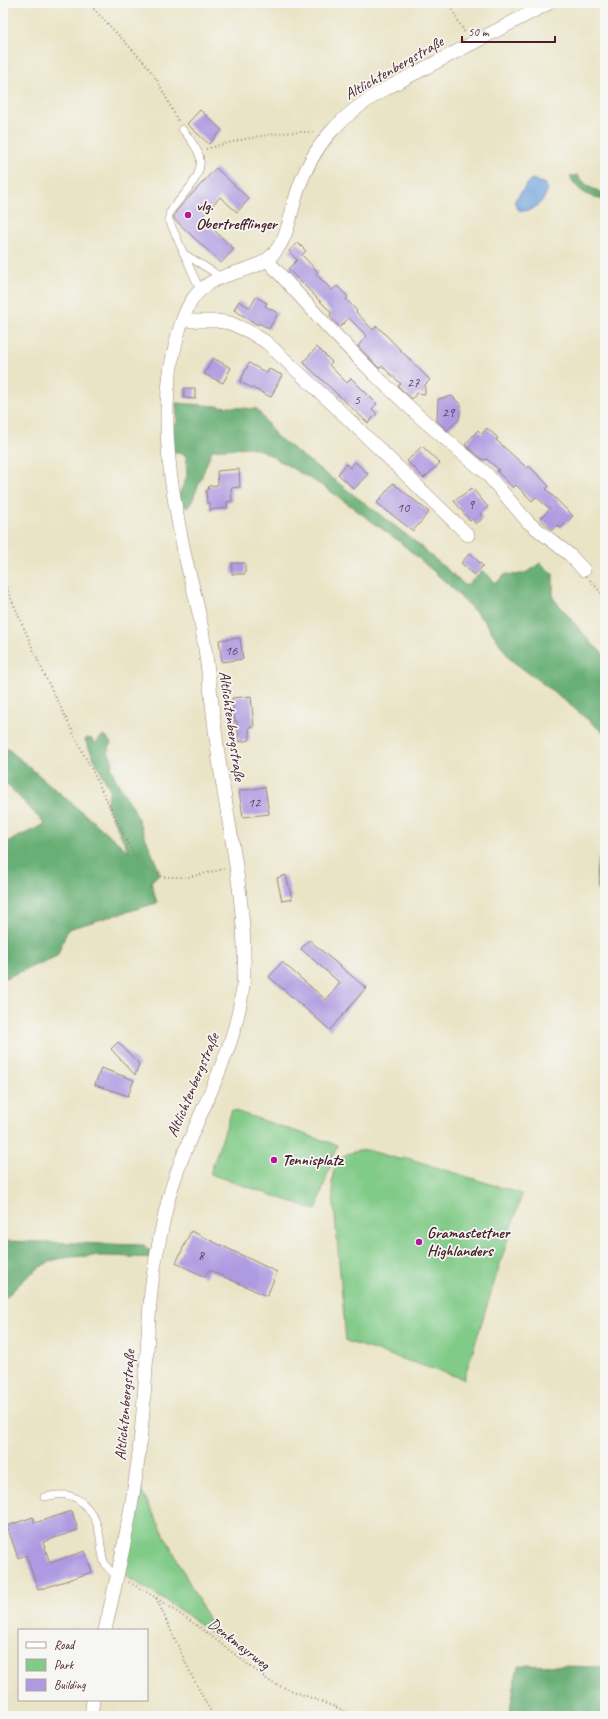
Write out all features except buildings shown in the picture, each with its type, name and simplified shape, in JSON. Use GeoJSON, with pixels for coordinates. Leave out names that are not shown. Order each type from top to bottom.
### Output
{"type":"FeatureCollection","features":[{"type":"Feature","properties":{"kind":"street","name":"Altlichtenbergstraße"},"geometry":{"type":"LineString","coordinates":[[105,1629],[117,1576],[139,1456],[151,1287],[165,1211],[184,1151],[226,1056],[232,1037],[244,976],[243,926],[237,866],[220,767],[202,627],[183,548],[167,444],[167,396],[175,349],[183,318],[192,300],[200,290],[219,278],[267,260],[274,253],[282,241],[298,190],[310,160],[329,133],[346,115],[372,97],[549,3]]}},
{"type":"Feature","properties":{"kind":"street"},"geometry":{"type":"LineString","coordinates":[[267,260],[327,326],[375,375],[422,419],[487,474],[528,522],[570,555],[584,570]]}},
{"type":"Feature","properties":{"kind":"street"},"geometry":{"type":"LineString","coordinates":[[183,318],[192,321],[217,321],[230,323],[248,331],[266,342],[340,410],[468,535]]}},
{"type":"Feature","properties":{"kind":"street"},"geometry":{"type":"LineString","coordinates":[[91,1716],[93,1701]]}},
{"type":"Feature","properties":{"kind":"lane"},"geometry":{"type":"LineString","coordinates":[[182,129],[198,152],[201,161],[200,170],[169,214],[170,226],[200,290]]}},
{"type":"Feature","properties":{"kind":"lane"},"geometry":{"type":"LineString","coordinates":[[183,253],[215,273],[219,278]]}},
{"type":"Feature","properties":{"kind":"lane"},"geometry":{"type":"LineString","coordinates":[[44,1497],[66,1495],[84,1505],[92,1515],[97,1525],[100,1552],[104,1563],[110,1571],[117,1576]]}},
{"type":"Feature","properties":{"kind":"path"},"geometry":{"type":"LineString","coordinates":[[88,3],[144,62],[157,80],[182,129]]}},
{"type":"Feature","properties":{"kind":"path"},"geometry":{"type":"LineString","coordinates":[[448,3],[472,44]]}},
{"type":"Feature","properties":{"kind":"path"},"geometry":{"type":"LineString","coordinates":[[198,152],[239,140],[277,134],[302,132],[329,133]]}},
{"type":"Feature","properties":{"kind":"path"},"geometry":{"type":"LineString","coordinates":[[584,570],[605,597]]}},
{"type":"Feature","properties":{"kind":"path"},"geometry":{"type":"LineString","coordinates":[[3,580],[44,674],[139,865],[163,877],[189,877],[237,866]]}},
{"type":"Feature","properties":{"kind":"path","name":"Denkmayrweg"},"geometry":{"type":"LineString","coordinates":[[117,1576],[155,1597],[202,1629],[272,1683],[355,1716]]}},
{"type":"Feature","properties":{"kind":"path"},"geometry":{"type":"LineString","coordinates":[[155,1597],[191,1674],[213,1716]]}},
{"type":"Feature","properties":{"kind":"green space"},"geometry":{"type":"Polygon","coordinates":[[[577,175],[589,187],[605,194],[605,200],[584,193],[570,177],[577,175]]]}},
{"type":"Feature","properties":{"kind":"green space"},"geometry":{"type":"Polygon","coordinates":[[[176,403],[257,409],[276,436],[412,539],[466,586],[483,570],[496,583],[506,574],[521,574],[540,563],[553,574],[553,598],[593,645],[605,655],[605,734],[558,695],[511,660],[485,622],[448,584],[400,542],[326,488],[263,451],[249,447],[212,450],[191,504],[187,507],[182,505],[178,497],[187,476],[186,455],[173,452],[171,426],[177,423],[176,403]]]}},
{"type":"Feature","properties":{"kind":"green space"},"geometry":{"type":"Polygon","coordinates":[[[102,736],[107,738],[111,743],[108,752],[113,762],[111,767],[117,782],[133,807],[160,873],[151,882],[157,903],[68,929],[57,956],[3,979],[3,844],[45,824],[3,780],[3,749],[8,749],[129,852],[106,804],[110,790],[85,740],[87,738],[92,739],[95,744],[102,736]]]}},
{"type":"Feature","properties":{"kind":"green space"},"geometry":{"type":"Polygon","coordinates":[[[605,850],[605,908],[598,887],[597,871],[598,863],[605,850]]]}},
{"type":"Feature","properties":{"kind":"green space","name":"Tennisplatz"},"geometry":{"type":"Polygon","coordinates":[[[232,1110],[337,1145],[316,1210],[210,1174],[232,1110]]]}},
{"type":"Feature","properties":{"kind":"green space","name":"Gramastettner Highlanders"},"geometry":{"type":"Polygon","coordinates":[[[367,1150],[402,1160],[404,1157],[522,1194],[464,1379],[346,1341],[332,1182],[335,1167],[341,1158],[352,1152],[367,1150]]]}},
{"type":"Feature","properties":{"kind":"green space"},"geometry":{"type":"Polygon","coordinates":[[[3,1241],[144,1245],[150,1251],[150,1258],[82,1256],[56,1260],[47,1263],[29,1275],[3,1301],[3,1241]]]}},
{"type":"Feature","properties":{"kind":"green space"},"geometry":{"type":"Polygon","coordinates":[[[138,1484],[218,1638],[186,1614],[121,1573],[138,1484]]]}},
{"type":"Feature","properties":{"kind":"green space"},"geometry":{"type":"Polygon","coordinates":[[[518,1665],[605,1667],[605,1716],[509,1716],[518,1665]]]}},
{"type":"Feature","properties":{"kind":"water"},"geometry":{"type":"Polygon","coordinates":[[[531,179],[546,184],[546,192],[538,205],[526,211],[520,210],[516,207],[515,200],[531,179]]]}},
{"type":"Feature","properties":{"kind":"place","name":"vlg. Obertrefflinger"},"geometry":{"type":"Point","coordinates":[188,215]}},
{"type":"Feature","properties":{"kind":"place","name":"Tennisplatz"},"geometry":{"type":"Point","coordinates":[274,1160]}},
{"type":"Feature","properties":{"kind":"place","name":"Gramastettner Highlanders"},"geometry":{"type":"Point","coordinates":[419,1242]}}]}
